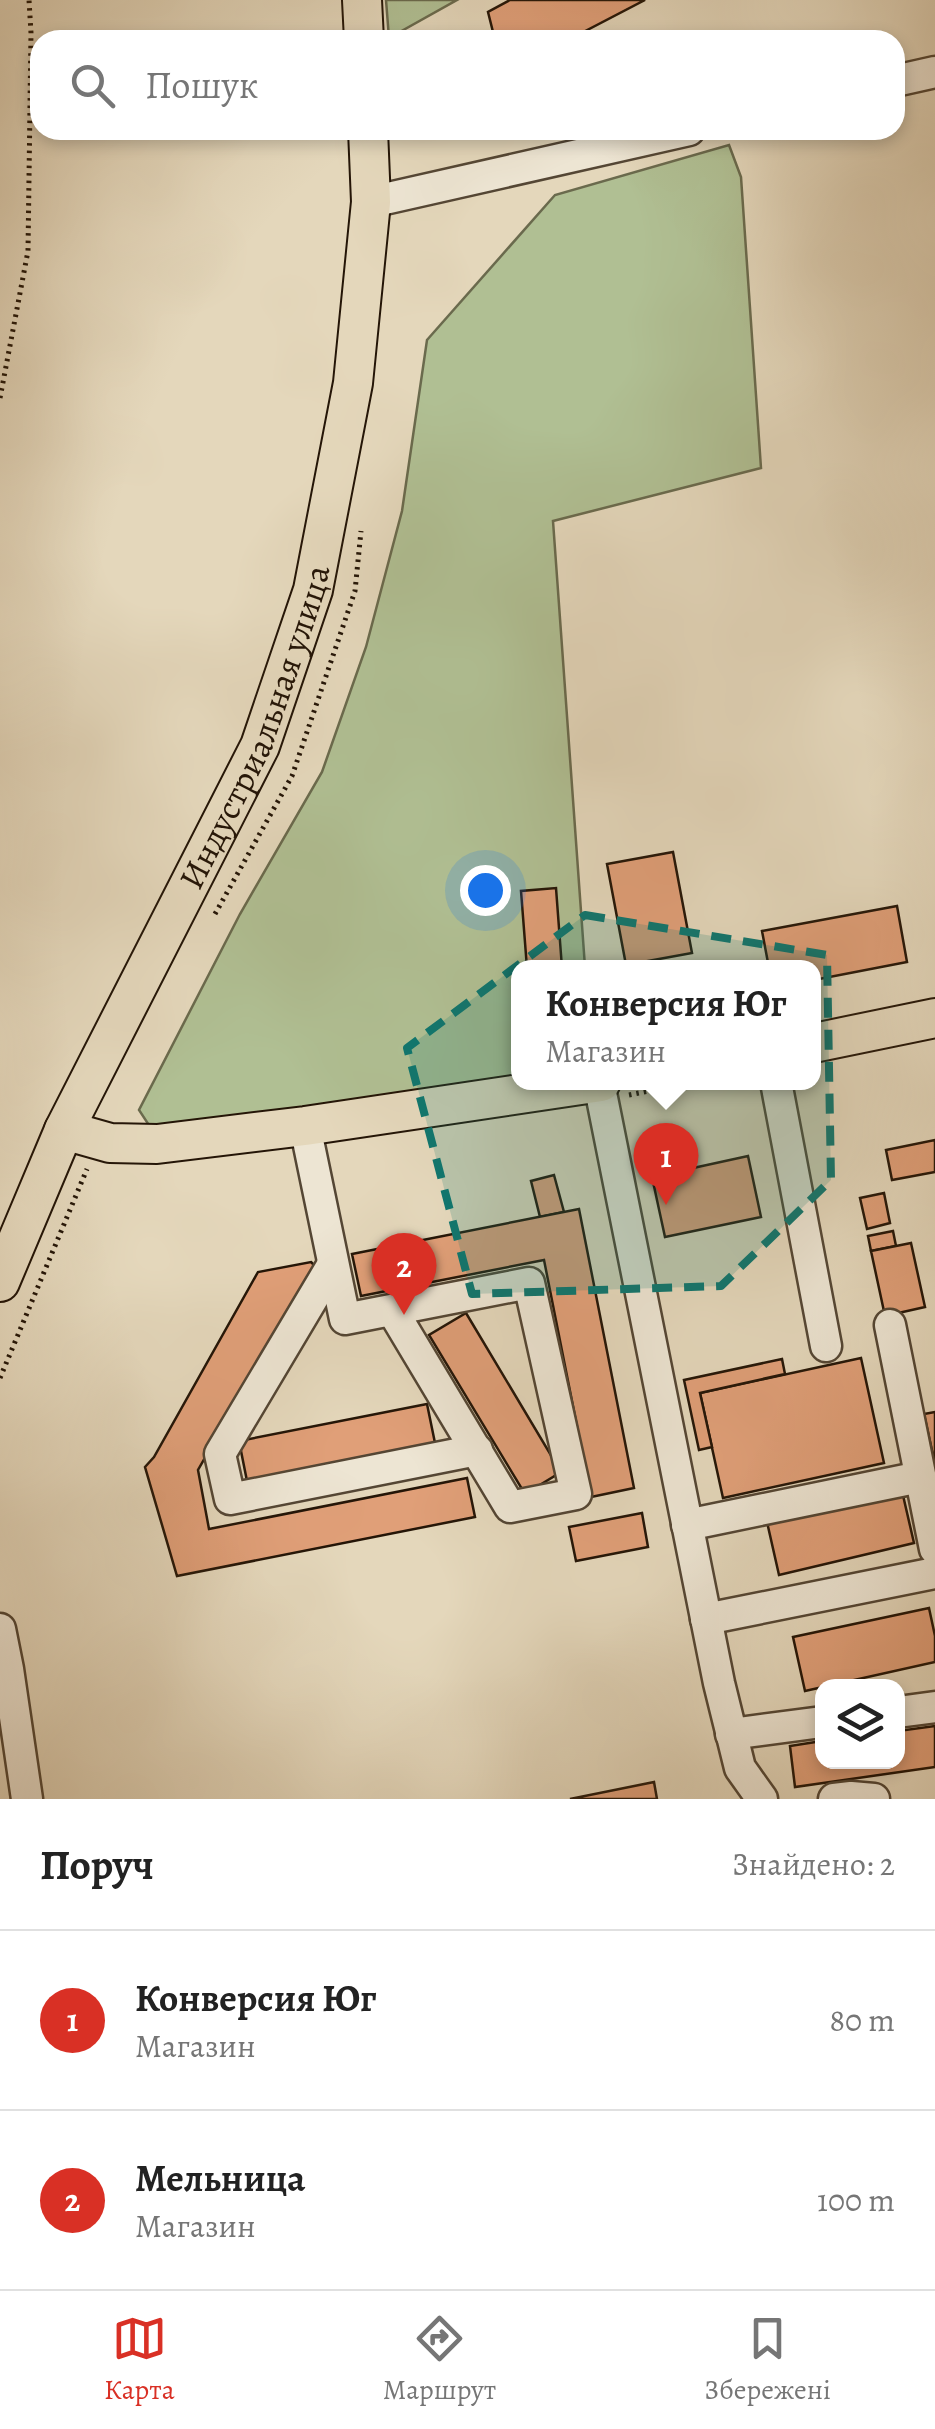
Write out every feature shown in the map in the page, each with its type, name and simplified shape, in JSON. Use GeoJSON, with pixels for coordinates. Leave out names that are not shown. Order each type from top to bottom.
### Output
{"type":"FeatureCollection","features":[{"type":"Feature","properties":{"kind":"main road"},"geometry":{"type":"LineString","coordinates":[[362,0],[364,30]]}},
{"type":"Feature","properties":{"kind":"main road","name":"Индустриальная улица"},"geometry":{"type":"LineString","coordinates":[[0,1282],[64,1130],[260,746],[313,590],[353,383],[371,202],[368,140]]}},
{"type":"Feature","properties":{"kind":"main road"},"geometry":{"type":"LineString","coordinates":[[821,1042],[935,1018]]}},
{"type":"Feature","properties":{"kind":"main road"},"geometry":{"type":"LineString","coordinates":[[64,1130],[110,1143],[157,1144],[552,1090]]}},
{"type":"Feature","properties":{"kind":"lane"},"geometry":{"type":"LineString","coordinates":[[905,79],[935,72]]}},
{"type":"Feature","properties":{"kind":"lane"},"geometry":{"type":"LineString","coordinates":[[371,202],[645,140]]}},
{"type":"Feature","properties":{"kind":"lane"},"geometry":{"type":"LineString","coordinates":[[601,1090],[732,1734],[740,1768],[762,1799]]}},
{"type":"Feature","properties":{"kind":"lane"},"geometry":{"type":"LineString","coordinates":[[778,1090],[826,1346]]}},
{"type":"Feature","properties":{"kind":"lane"},"geometry":{"type":"LineString","coordinates":[[305,1126],[344,1320],[392,1310],[529,1283],[576,1494],[510,1507],[392,1310]]}},
{"type":"Feature","properties":{"kind":"lane"},"geometry":{"type":"LineString","coordinates":[[334,1264],[220,1454],[230,1499],[477,1450]]}},
{"type":"Feature","properties":{"kind":"lane"},"geometry":{"type":"LineString","coordinates":[[890,1325],[935,1550]]}},
{"type":"Feature","properties":{"kind":"lane"},"geometry":{"type":"LineString","coordinates":[[687,1524],[920,1477]]}},
{"type":"Feature","properties":{"kind":"lane"},"geometry":{"type":"LineString","coordinates":[[706,1619],[935,1573]]}},
{"type":"Feature","properties":{"kind":"lane"},"geometry":{"type":"LineString","coordinates":[[0,1629],[27,1799]]}},
{"type":"Feature","properties":{"kind":"lane"},"geometry":{"type":"LineString","coordinates":[[905,1711],[935,1707]]}},
{"type":"Feature","properties":{"kind":"lane"},"geometry":{"type":"LineString","coordinates":[[732,1734],[815,1723]]}},
{"type":"Feature","properties":{"kind":"lane"},"geometry":{"type":"LineString","coordinates":[[834,1799],[874,1799]]}},
{"type":"Feature","properties":{"kind":"path"},"geometry":{"type":"LineString","coordinates":[[28,0],[31,30]]}},
{"type":"Feature","properties":{"kind":"path"},"geometry":{"type":"LineString","coordinates":[[0,398],[28,251],[30,105]]}},
{"type":"Feature","properties":{"kind":"highlighted area"},"geometry":{"type":"Polygon","coordinates":[[[585,915],[827,955],[831,1180],[721,1286],[472,1294],[407,1048],[585,915]]]}},
{"type":"Feature","properties":{"kind":"green space"},"geometry":{"type":"Polygon","coordinates":[[[386,0],[457,0],[403,30],[388,30],[386,0]]]}},
{"type":"Feature","properties":{"kind":"green space"},"geometry":{"type":"Polygon","coordinates":[[[729,145],[741,177],[761,468],[553,521],[584,960],[511,960],[511,1082],[156,1136],[139,1110],[240,914],[322,772],[366,647],[402,511],[427,340],[555,195],[729,145]]]}},
{"type":"Feature","properties":{"kind":"building"},"geometry":{"type":"Polygon","coordinates":[[[510,0],[645,0],[587,30],[492,30],[488,12],[510,0]]]}},
{"type":"Feature","properties":{"kind":"building"},"geometry":{"type":"Polygon","coordinates":[[[673,852],[692,953],[625,960],[607,864],[673,852]]]}},
{"type":"Feature","properties":{"kind":"building"},"geometry":{"type":"Polygon","coordinates":[[[556,888],[561,960],[526,960],[521,891],[556,888]]]}},
{"type":"Feature","properties":{"kind":"building"},"geometry":{"type":"Polygon","coordinates":[[[897,906],[907,962],[821,979],[821,960],[767,960],[762,931],[897,906]]]}},
{"type":"Feature","properties":{"kind":"building"},"geometry":{"type":"Polygon","coordinates":[[[935,1140],[935,1172],[892,1180],[886,1150],[935,1140]]]}},
{"type":"Feature","properties":{"kind":"building"},"geometry":{"type":"Polygon","coordinates":[[[748,1156],[761,1217],[665,1237],[652,1177],[748,1156]]]}},
{"type":"Feature","properties":{"kind":"building"},"geometry":{"type":"Polygon","coordinates":[[[554,1175],[564,1212],[540,1217],[531,1181],[554,1175]]]}},
{"type":"Feature","properties":{"kind":"building"},"geometry":{"type":"Polygon","coordinates":[[[884,1193],[890,1223],[867,1229],[860,1198],[884,1193]]]}},
{"type":"Feature","properties":{"kind":"building"},"geometry":{"type":"Polygon","coordinates":[[[579,1209],[634,1488],[591,1497],[544,1260],[361,1296],[352,1254],[579,1209]]]}},
{"type":"Feature","properties":{"kind":"building"},"geometry":{"type":"Polygon","coordinates":[[[893,1231],[896,1246],[871,1251],[868,1236],[893,1231]]]}},
{"type":"Feature","properties":{"kind":"building"},"geometry":{"type":"Polygon","coordinates":[[[911,1243],[925,1307],[885,1316],[871,1251],[911,1243]]]}},
{"type":"Feature","properties":{"kind":"building"},"geometry":{"type":"Polygon","coordinates":[[[311,1262],[315,1266],[198,1470],[209,1529],[467,1478],[475,1517],[177,1576],[145,1467],[258,1272],[311,1262]]]}},
{"type":"Feature","properties":{"kind":"building"},"geometry":{"type":"Polygon","coordinates":[[[466,1313],[561,1472],[525,1494],[429,1335],[466,1313]]]}},
{"type":"Feature","properties":{"kind":"building"},"geometry":{"type":"Polygon","coordinates":[[[861,1358],[884,1463],[723,1498],[700,1393],[861,1358]]]}},
{"type":"Feature","properties":{"kind":"building"},"geometry":{"type":"Polygon","coordinates":[[[782,1359],[785,1374],[700,1393],[712,1447],[699,1450],[684,1380],[782,1359]]]}},
{"type":"Feature","properties":{"kind":"building"},"geometry":{"type":"Polygon","coordinates":[[[427,1404],[435,1443],[247,1481],[239,1441],[427,1404]]]}},
{"type":"Feature","properties":{"kind":"building"},"geometry":{"type":"Polygon","coordinates":[[[935,1412],[935,1464],[924,1414],[935,1412]]]}},
{"type":"Feature","properties":{"kind":"building"},"geometry":{"type":"Polygon","coordinates":[[[902,1491],[914,1543],[779,1575],[767,1522],[902,1491]]]}},
{"type":"Feature","properties":{"kind":"building"},"geometry":{"type":"Polygon","coordinates":[[[642,1513],[648,1547],[576,1561],[569,1527],[642,1513]]]}},
{"type":"Feature","properties":{"kind":"building"},"geometry":{"type":"Polygon","coordinates":[[[929,1608],[935,1662],[859,1679],[815,1679],[815,1689],[805,1691],[793,1637],[929,1608]]]}},
{"type":"Feature","properties":{"kind":"building"},"geometry":{"type":"Polygon","coordinates":[[[935,1726],[935,1767],[795,1787],[790,1746],[815,1742],[815,1769],[905,1769],[905,1730],[935,1726]]]}},
{"type":"Feature","properties":{"kind":"building"},"geometry":{"type":"Polygon","coordinates":[[[654,1782],[657,1799],[570,1799],[654,1782]]]}},
{"type":"Feature","properties":{"kind":"place","name":"Конверсия Юг"},"geometry":{"type":"Point","coordinates":[666,1205]}},
{"type":"Feature","properties":{"kind":"place","name":"Мельница"},"geometry":{"type":"Point","coordinates":[404,1315]}}]}
